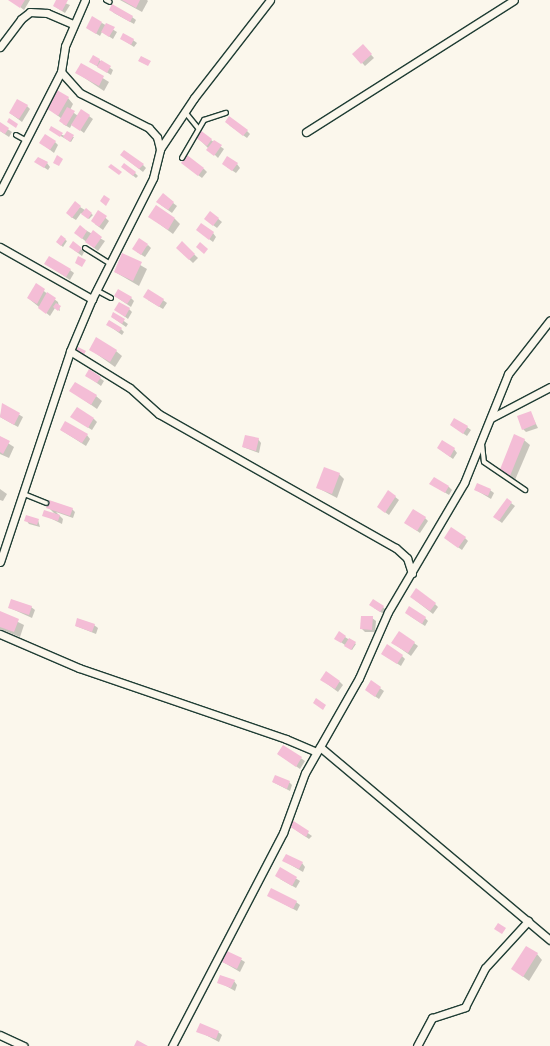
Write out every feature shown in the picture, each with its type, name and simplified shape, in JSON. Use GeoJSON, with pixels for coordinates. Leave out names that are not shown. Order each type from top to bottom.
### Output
{"type":"FeatureCollection","features":[{"type":"Feature","properties":{"kind":"street"},"geometry":{"type":"LineString","coordinates":[[0,191],[28,141],[62,72],[61,58],[73,24],[85,0]]}},
{"type":"Feature","properties":{"kind":"street"},"geometry":{"type":"LineString","coordinates":[[0,562],[70,351],[96,290],[153,178],[160,149],[184,112],[270,0]]}},
{"type":"Feature","properties":{"kind":"street"},"geometry":{"type":"LineString","coordinates":[[306,132],[514,0]]}},
{"type":"Feature","properties":{"kind":"street"},"geometry":{"type":"LineString","coordinates":[[0,48],[21,19],[30,12],[47,13],[73,24]]}},
{"type":"Feature","properties":{"kind":"street"},"geometry":{"type":"LineString","coordinates":[[62,72],[80,93],[149,128],[157,137],[160,149]]}},
{"type":"Feature","properties":{"kind":"street"},"geometry":{"type":"LineString","coordinates":[[0,247],[92,299]]}},
{"type":"Feature","properties":{"kind":"street"},"geometry":{"type":"LineString","coordinates":[[172,1046],[283,833],[318,750],[359,678],[388,612],[444,520],[482,444],[508,374],[550,320]]}},
{"type":"Feature","properties":{"kind":"street"},"geometry":{"type":"LineString","coordinates":[[70,351],[130,388],[159,414],[396,548],[407,558],[412,573]]}},
{"type":"Feature","properties":{"kind":"street"},"geometry":{"type":"LineString","coordinates":[[491,418],[550,387]]}},
{"type":"Feature","properties":{"kind":"street"},"geometry":{"type":"LineString","coordinates":[[0,634],[79,668],[318,750],[550,940]]}},
{"type":"Feature","properties":{"kind":"street"},"geometry":{"type":"LineString","coordinates":[[417,1046],[432,1018],[465,1007],[485,968],[528,921]]}},
{"type":"Feature","properties":{"kind":"street"},"geometry":{"type":"LineString","coordinates":[[0,1035],[24,1046]]}},
{"type":"Feature","properties":{"kind":"lane"},"geometry":{"type":"LineString","coordinates":[[184,112],[198,128]]}},
{"type":"Feature","properties":{"kind":"lane"},"geometry":{"type":"LineString","coordinates":[[182,158],[198,128],[209,117],[226,113]]}},
{"type":"Feature","properties":{"kind":"lane"},"geometry":{"type":"LineString","coordinates":[[16,134],[28,141]]}},
{"type":"Feature","properties":{"kind":"lane"},"geometry":{"type":"LineString","coordinates":[[85,248],[109,263]]}},
{"type":"Feature","properties":{"kind":"lane"},"geometry":{"type":"LineString","coordinates":[[96,290],[111,298]]}},
{"type":"Feature","properties":{"kind":"lane"},"geometry":{"type":"LineString","coordinates":[[482,444],[484,462],[525,490]]}},
{"type":"Feature","properties":{"kind":"lane"},"geometry":{"type":"LineString","coordinates":[[24,494],[46,503]]}},
{"type":"Feature","properties":{"kind":"building"},"geometry":{"type":"Polygon","coordinates":[[[8,0],[25,0],[20,8],[8,0]]]}},
{"type":"Feature","properties":{"kind":"building"},"geometry":{"type":"Polygon","coordinates":[[[56,0],[68,0],[62,11],[53,6],[56,0]]]}},
{"type":"Feature","properties":{"kind":"building"},"geometry":{"type":"Polygon","coordinates":[[[122,0],[140,0],[136,8],[122,0]]]}},
{"type":"Feature","properties":{"kind":"building"},"geometry":{"type":"Polygon","coordinates":[[[112,4],[133,16],[130,22],[109,10],[112,4]]]}},
{"type":"Feature","properties":{"kind":"building"},"geometry":{"type":"Polygon","coordinates":[[[92,16],[102,22],[96,34],[86,28],[92,16]]]}},
{"type":"Feature","properties":{"kind":"building"},"geometry":{"type":"Polygon","coordinates":[[[106,23],[115,27],[109,37],[101,32],[106,23]]]}},
{"type":"Feature","properties":{"kind":"building"},"geometry":{"type":"Polygon","coordinates":[[[123,33],[134,39],[131,45],[120,39],[123,33]]]}},
{"type":"Feature","properties":{"kind":"building"},"geometry":{"type":"Polygon","coordinates":[[[363,44],[372,54],[361,64],[352,54],[363,44]]]}},
{"type":"Feature","properties":{"kind":"building"},"geometry":{"type":"Polygon","coordinates":[[[93,55],[100,59],[97,66],[89,62],[93,55]]]}},
{"type":"Feature","properties":{"kind":"building"},"geometry":{"type":"Polygon","coordinates":[[[141,56],[151,61],[148,66],[138,61],[141,56]]]}},
{"type":"Feature","properties":{"kind":"building"},"geometry":{"type":"Polygon","coordinates":[[[101,60],[111,66],[107,73],[97,67],[101,60]]]}},
{"type":"Feature","properties":{"kind":"building"},"geometry":{"type":"Polygon","coordinates":[[[81,63],[104,76],[99,86],[75,73],[81,63]]]}},
{"type":"Feature","properties":{"kind":"building"},"geometry":{"type":"Polygon","coordinates":[[[57,90],[69,97],[58,116],[46,108],[57,90]]]}},
{"type":"Feature","properties":{"kind":"building"},"geometry":{"type":"Polygon","coordinates":[[[17,99],[28,105],[19,119],[9,113],[17,99]]]}},
{"type":"Feature","properties":{"kind":"building"},"geometry":{"type":"Polygon","coordinates":[[[67,107],[75,111],[66,126],[59,121],[67,107]]]}},
{"type":"Feature","properties":{"kind":"building"},"geometry":{"type":"Polygon","coordinates":[[[81,109],[90,115],[80,131],[71,125],[81,109]]]}},
{"type":"Feature","properties":{"kind":"building"},"geometry":{"type":"Polygon","coordinates":[[[229,116],[248,130],[243,136],[225,122],[229,116]]]}},
{"type":"Feature","properties":{"kind":"building"},"geometry":{"type":"Polygon","coordinates":[[[9,118],[18,124],[16,128],[7,122],[9,118]]]}},
{"type":"Feature","properties":{"kind":"building"},"geometry":{"type":"Polygon","coordinates":[[[0,122],[9,128],[5,134],[0,131],[0,122]]]}},
{"type":"Feature","properties":{"kind":"building"},"geometry":{"type":"Polygon","coordinates":[[[51,126],[63,133],[60,137],[49,130],[51,126]]]}},
{"type":"Feature","properties":{"kind":"building"},"geometry":{"type":"Polygon","coordinates":[[[200,130],[212,139],[207,146],[195,137],[200,130]]]}},
{"type":"Feature","properties":{"kind":"building"},"geometry":{"type":"Polygon","coordinates":[[[67,131],[74,135],[70,142],[63,137],[67,131]]]}},
{"type":"Feature","properties":{"kind":"building"},"geometry":{"type":"Polygon","coordinates":[[[45,134],[56,141],[50,150],[39,143],[45,134]]]}},
{"type":"Feature","properties":{"kind":"building"},"geometry":{"type":"Polygon","coordinates":[[[214,140],[222,145],[214,156],[206,150],[214,140]]]}},
{"type":"Feature","properties":{"kind":"building"},"geometry":{"type":"Polygon","coordinates":[[[124,150],[144,164],[139,169],[120,155],[124,150]]]}},
{"type":"Feature","properties":{"kind":"building"},"geometry":{"type":"Polygon","coordinates":[[[57,155],[63,159],[59,166],[53,163],[57,155]]]}},
{"type":"Feature","properties":{"kind":"building"},"geometry":{"type":"Polygon","coordinates":[[[187,155],[204,168],[198,176],[181,163],[187,155]]]}},
{"type":"Feature","properties":{"kind":"building"},"geometry":{"type":"Polygon","coordinates":[[[227,156],[238,163],[232,171],[222,164],[227,156]]]}},
{"type":"Feature","properties":{"kind":"building"},"geometry":{"type":"Polygon","coordinates":[[[38,157],[48,162],[44,168],[34,162],[38,157]]]}},
{"type":"Feature","properties":{"kind":"building"},"geometry":{"type":"Polygon","coordinates":[[[124,163],[136,172],[133,176],[121,167],[124,163]]]}},
{"type":"Feature","properties":{"kind":"building"},"geometry":{"type":"Polygon","coordinates":[[[111,164],[122,172],[119,175],[108,167],[111,164]]]}},
{"type":"Feature","properties":{"kind":"building"},"geometry":{"type":"Polygon","coordinates":[[[163,193],[174,202],[168,210],[156,202],[163,193]]]}},
{"type":"Feature","properties":{"kind":"building"},"geometry":{"type":"Polygon","coordinates":[[[104,195],[110,199],[106,206],[100,201],[104,195]]]}},
{"type":"Feature","properties":{"kind":"building"},"geometry":{"type":"Polygon","coordinates":[[[75,201],[81,206],[72,218],[66,213],[75,201]]]}},
{"type":"Feature","properties":{"kind":"building"},"geometry":{"type":"Polygon","coordinates":[[[156,205],[175,218],[168,230],[148,217],[156,205]]]}},
{"type":"Feature","properties":{"kind":"building"},"geometry":{"type":"Polygon","coordinates":[[[86,208],[92,213],[88,219],[81,214],[86,208]]]}},
{"type":"Feature","properties":{"kind":"building"},"geometry":{"type":"Polygon","coordinates":[[[98,210],[107,216],[99,227],[91,221],[98,210]]]}},
{"type":"Feature","properties":{"kind":"building"},"geometry":{"type":"Polygon","coordinates":[[[210,211],[219,218],[213,226],[204,219],[210,211]]]}},
{"type":"Feature","properties":{"kind":"building"},"geometry":{"type":"Polygon","coordinates":[[[201,223],[214,232],[209,240],[196,230],[201,223]]]}},
{"type":"Feature","properties":{"kind":"building"},"geometry":{"type":"Polygon","coordinates":[[[80,225],[87,231],[82,239],[74,233],[80,225]]]}},
{"type":"Feature","properties":{"kind":"building"},"geometry":{"type":"Polygon","coordinates":[[[93,230],[102,237],[94,248],[85,242],[93,230]]]}},
{"type":"Feature","properties":{"kind":"building"},"geometry":{"type":"Polygon","coordinates":[[[61,235],[66,239],[61,246],[56,242],[61,235]]]}},
{"type":"Feature","properties":{"kind":"building"},"geometry":{"type":"Polygon","coordinates":[[[139,238],[148,244],[141,255],[132,249],[139,238]]]}},
{"type":"Feature","properties":{"kind":"building"},"geometry":{"type":"Polygon","coordinates":[[[73,241],[82,248],[78,253],[69,247],[73,241]]]}},
{"type":"Feature","properties":{"kind":"building"},"geometry":{"type":"Polygon","coordinates":[[[182,241],[195,254],[189,260],[176,248],[182,241]]]}},
{"type":"Feature","properties":{"kind":"building"},"geometry":{"type":"Polygon","coordinates":[[[200,242],[208,249],[204,254],[196,247],[200,242]]]}},
{"type":"Feature","properties":{"kind":"building"},"geometry":{"type":"Polygon","coordinates":[[[122,253],[142,262],[133,281],[114,272],[122,253]]]}},
{"type":"Feature","properties":{"kind":"building"},"geometry":{"type":"Polygon","coordinates":[[[49,256],[71,269],[66,277],[44,264],[49,256]]]}},
{"type":"Feature","properties":{"kind":"building"},"geometry":{"type":"Polygon","coordinates":[[[78,256],[86,260],[82,267],[75,263],[78,256]]]}},
{"type":"Feature","properties":{"kind":"building"},"geometry":{"type":"Polygon","coordinates":[[[36,283],[45,289],[37,304],[27,298],[36,283]]]}},
{"type":"Feature","properties":{"kind":"building"},"geometry":{"type":"Polygon","coordinates":[[[118,289],[132,297],[127,304],[114,296],[118,289]]]}},
{"type":"Feature","properties":{"kind":"building"},"geometry":{"type":"Polygon","coordinates":[[[148,289],[164,299],[159,307],[143,297],[148,289]]]}},
{"type":"Feature","properties":{"kind":"building"},"geometry":{"type":"Polygon","coordinates":[[[47,292],[56,298],[46,314],[38,308],[47,292]]]}},
{"type":"Feature","properties":{"kind":"building"},"geometry":{"type":"Polygon","coordinates":[[[119,302],[130,308],[125,317],[114,310],[119,302]]]}},
{"type":"Feature","properties":{"kind":"building"},"geometry":{"type":"Polygon","coordinates":[[[56,303],[61,306],[58,311],[53,307],[56,303]]]}},
{"type":"Feature","properties":{"kind":"building"},"geometry":{"type":"Polygon","coordinates":[[[113,312],[125,319],[122,324],[111,317],[113,312]]]}},
{"type":"Feature","properties":{"kind":"building"},"geometry":{"type":"Polygon","coordinates":[[[109,320],[122,328],[119,332],[106,325],[109,320]]]}},
{"type":"Feature","properties":{"kind":"building"},"geometry":{"type":"Polygon","coordinates":[[[96,337],[117,350],[110,362],[89,350],[96,337]]]}},
{"type":"Feature","properties":{"kind":"building"},"geometry":{"type":"Polygon","coordinates":[[[78,347],[86,351],[83,356],[75,352],[78,347]]]}},
{"type":"Feature","properties":{"kind":"building"},"geometry":{"type":"Polygon","coordinates":[[[89,369],[101,377],[97,383],[85,376],[89,369]]]}},
{"type":"Feature","properties":{"kind":"building"},"geometry":{"type":"Polygon","coordinates":[[[75,382],[97,395],[91,405],[69,391],[75,382]]]}},
{"type":"Feature","properties":{"kind":"building"},"geometry":{"type":"Polygon","coordinates":[[[2,403],[20,413],[14,425],[0,417],[2,403]]]}},
{"type":"Feature","properties":{"kind":"building"},"geometry":{"type":"Polygon","coordinates":[[[77,407],[94,418],[88,428],[70,417],[77,407]]]}},
{"type":"Feature","properties":{"kind":"building"},"geometry":{"type":"Polygon","coordinates":[[[531,411],[536,424],[522,430],[517,416],[531,411]]]}},
{"type":"Feature","properties":{"kind":"building"},"geometry":{"type":"Polygon","coordinates":[[[454,418],[468,426],[463,434],[450,425],[454,418]]]}},
{"type":"Feature","properties":{"kind":"building"},"geometry":{"type":"Polygon","coordinates":[[[65,421],[88,434],[82,443],[60,430],[65,421]]]}},
{"type":"Feature","properties":{"kind":"building"},"geometry":{"type":"Polygon","coordinates":[[[514,434],[525,439],[510,476],[499,472],[514,434]]]}},
{"type":"Feature","properties":{"kind":"building"},"geometry":{"type":"Polygon","coordinates":[[[245,435],[259,438],[256,451],[242,447],[245,435]]]}},
{"type":"Feature","properties":{"kind":"building"},"geometry":{"type":"Polygon","coordinates":[[[0,436],[10,441],[3,454],[0,452],[0,436]]]}},
{"type":"Feature","properties":{"kind":"building"},"geometry":{"type":"Polygon","coordinates":[[[442,440],[455,448],[450,457],[437,448],[442,440]]]}},
{"type":"Feature","properties":{"kind":"building"},"geometry":{"type":"Polygon","coordinates":[[[324,467],[340,473],[332,494],[316,488],[324,467]]]}},
{"type":"Feature","properties":{"kind":"building"},"geometry":{"type":"Polygon","coordinates":[[[434,477],[449,486],[445,493],[429,484],[434,477]]]}},
{"type":"Feature","properties":{"kind":"building"},"geometry":{"type":"Polygon","coordinates":[[[477,483],[491,489],[488,496],[474,490],[477,483]]]}},
{"type":"Feature","properties":{"kind":"building"},"geometry":{"type":"Polygon","coordinates":[[[388,490],[396,496],[385,513],[377,507],[388,490]]]}},
{"type":"Feature","properties":{"kind":"building"},"geometry":{"type":"Polygon","coordinates":[[[507,498],[512,502],[499,521],[493,517],[507,498]]]}},
{"type":"Feature","properties":{"kind":"building"},"geometry":{"type":"Polygon","coordinates":[[[49,500],[73,508],[70,516],[46,508],[49,500]]]}},
{"type":"Feature","properties":{"kind":"building"},"geometry":{"type":"Polygon","coordinates":[[[413,509],[426,517],[417,531],[404,523],[413,509]]]}},
{"type":"Feature","properties":{"kind":"building"},"geometry":{"type":"Polygon","coordinates":[[[44,510],[60,515],[58,521],[42,516],[44,510]]]}},
{"type":"Feature","properties":{"kind":"building"},"geometry":{"type":"Polygon","coordinates":[[[26,515],[39,519],[37,525],[24,521],[26,515]]]}},
{"type":"Feature","properties":{"kind":"building"},"geometry":{"type":"Polygon","coordinates":[[[451,527],[466,537],[458,548],[444,538],[451,527]]]}},
{"type":"Feature","properties":{"kind":"building"},"geometry":{"type":"Polygon","coordinates":[[[416,588],[436,603],[430,611],[410,597],[416,588]]]}},
{"type":"Feature","properties":{"kind":"building"},"geometry":{"type":"Polygon","coordinates":[[[11,599],[32,606],[29,615],[8,608],[11,599]]]}},
{"type":"Feature","properties":{"kind":"building"},"geometry":{"type":"Polygon","coordinates":[[[373,599],[384,606],[380,612],[369,605],[373,599]]]}},
{"type":"Feature","properties":{"kind":"building"},"geometry":{"type":"Polygon","coordinates":[[[409,606],[426,617],[422,624],[405,613],[409,606]]]}},
{"type":"Feature","properties":{"kind":"building"},"geometry":{"type":"Polygon","coordinates":[[[0,611],[19,619],[14,632],[0,627],[0,611]]]}},
{"type":"Feature","properties":{"kind":"building"},"geometry":{"type":"Polygon","coordinates":[[[361,616],[373,616],[372,630],[360,629],[361,616]]]}},
{"type":"Feature","properties":{"kind":"building"},"geometry":{"type":"Polygon","coordinates":[[[77,618],[95,624],[92,632],[75,626],[77,618]]]}},
{"type":"Feature","properties":{"kind":"building"},"geometry":{"type":"Polygon","coordinates":[[[339,631],[346,636],[341,643],[334,639],[339,631]]]}},
{"type":"Feature","properties":{"kind":"building"},"geometry":{"type":"Polygon","coordinates":[[[399,631],[415,642],[408,653],[391,643],[399,631]]]}},
{"type":"Feature","properties":{"kind":"building"},"geometry":{"type":"Polygon","coordinates":[[[349,638],[356,642],[351,650],[344,646],[349,638]]]}},
{"type":"Feature","properties":{"kind":"building"},"geometry":{"type":"Polygon","coordinates":[[[387,644],[403,655],[397,664],[381,654],[387,644]]]}},
{"type":"Feature","properties":{"kind":"building"},"geometry":{"type":"Polygon","coordinates":[[[326,671],[340,681],[335,689],[320,680],[326,671]]]}},
{"type":"Feature","properties":{"kind":"building"},"geometry":{"type":"Polygon","coordinates":[[[371,680],[381,687],[375,697],[365,690],[371,680]]]}},
{"type":"Feature","properties":{"kind":"building"},"geometry":{"type":"Polygon","coordinates":[[[316,698],[326,705],[323,710],[313,703],[316,698]]]}},
{"type":"Feature","properties":{"kind":"building"},"geometry":{"type":"Polygon","coordinates":[[[283,745],[302,757],[296,767],[277,754],[283,745]]]}},
{"type":"Feature","properties":{"kind":"building"},"geometry":{"type":"Polygon","coordinates":[[[275,775],[290,781],[287,789],[272,782],[275,775]]]}},
{"type":"Feature","properties":{"kind":"building"},"geometry":{"type":"Polygon","coordinates":[[[292,820],[309,831],[306,837],[289,826],[292,820]]]}},
{"type":"Feature","properties":{"kind":"building"},"geometry":{"type":"Polygon","coordinates":[[[286,854],[303,862],[299,869],[282,861],[286,854]]]}},
{"type":"Feature","properties":{"kind":"building"},"geometry":{"type":"Polygon","coordinates":[[[280,867],[297,877],[292,886],[275,876],[280,867]]]}},
{"type":"Feature","properties":{"kind":"building"},"geometry":{"type":"Polygon","coordinates":[[[271,888],[297,901],[293,909],[267,896],[271,888]]]}},
{"type":"Feature","properties":{"kind":"building"},"geometry":{"type":"Polygon","coordinates":[[[498,923],[506,928],[502,934],[494,929],[498,923]]]}},
{"type":"Feature","properties":{"kind":"building"},"geometry":{"type":"Polygon","coordinates":[[[526,946],[538,953],[523,977],[511,969],[526,946]]]}},
{"type":"Feature","properties":{"kind":"building"},"geometry":{"type":"Polygon","coordinates":[[[227,951],[242,958],[237,969],[222,962],[227,951]]]}},
{"type":"Feature","properties":{"kind":"building"},"geometry":{"type":"Polygon","coordinates":[[[220,975],[235,980],[231,988],[217,983],[220,975]]]}},
{"type":"Feature","properties":{"kind":"building"},"geometry":{"type":"Polygon","coordinates":[[[200,1023],[219,1031],[216,1039],[196,1032],[200,1023]]]}},
{"type":"Feature","properties":{"kind":"building"},"geometry":{"type":"Polygon","coordinates":[[[137,1040],[148,1046],[134,1046],[137,1040]]]}}]}
